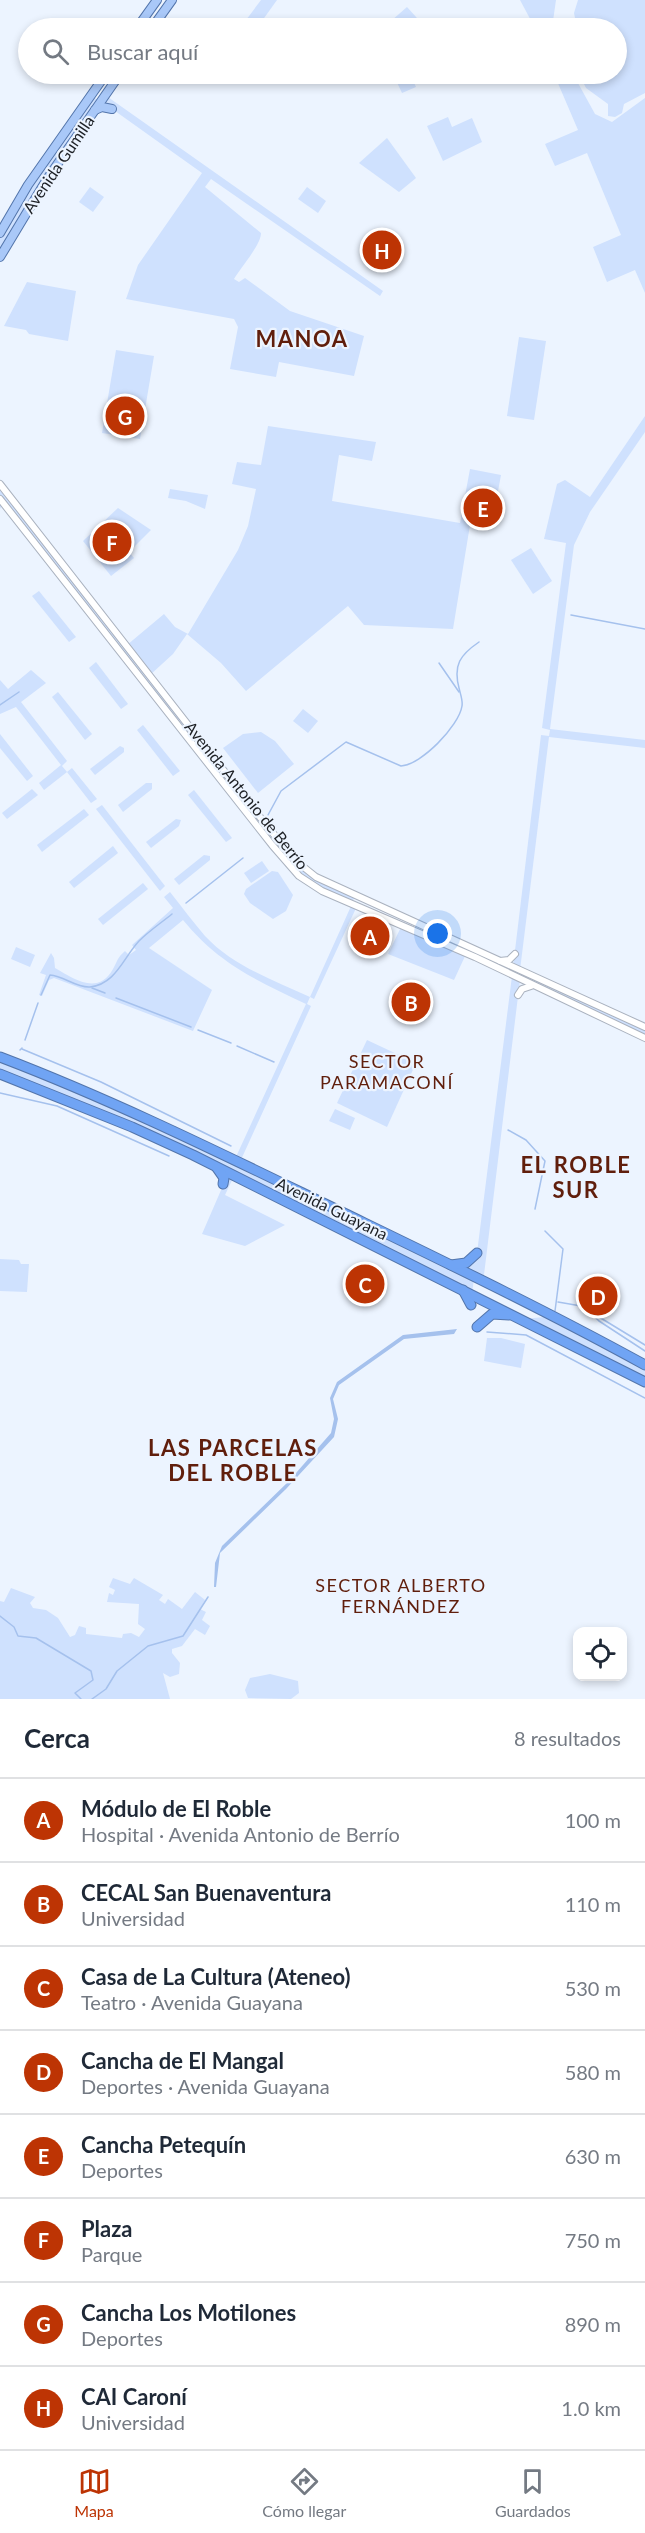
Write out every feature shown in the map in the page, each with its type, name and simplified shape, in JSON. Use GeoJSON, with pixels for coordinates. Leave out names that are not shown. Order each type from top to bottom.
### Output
{"type":"FeatureCollection","features":[{"type":"Feature","properties":{"kind":"highway","name":"Avenida Guayana"},"geometry":{"type":"LineString","coordinates":[[0,1057],[124,1106],[224,1154],[243,1157],[645,1365]]}},
{"type":"Feature","properties":{"kind":"highway","name":"Avenida Guayana"},"geometry":{"type":"LineString","coordinates":[[0,1074],[122,1122],[462,1289],[645,1382]]}},
{"type":"Feature","properties":{"kind":"highway"},"geometry":{"type":"LineString","coordinates":[[224,1154],[243,1157]]}},
{"type":"Feature","properties":{"kind":"highway"},"geometry":{"type":"LineString","coordinates":[[216,1167],[223,1175],[226,1186],[244,1181]]}},
{"type":"Feature","properties":{"kind":"highway"},"geometry":{"type":"LineString","coordinates":[[449,1265],[466,1263],[477,1253]]}},
{"type":"Feature","properties":{"kind":"highway"},"geometry":{"type":"LineString","coordinates":[[462,1289],[471,1305]]}},
{"type":"Feature","properties":{"kind":"highway"},"geometry":{"type":"LineString","coordinates":[[477,1327],[492,1314],[515,1316]]}},
{"type":"Feature","properties":{"kind":"main road"},"geometry":{"type":"LineString","coordinates":[[144,18],[157,0]]}},
{"type":"Feature","properties":{"kind":"main road"},"geometry":{"type":"LineString","coordinates":[[159,18],[172,0]]}},
{"type":"Feature","properties":{"kind":"main road","name":"Avenida Gumilla"},"geometry":{"type":"LineString","coordinates":[[0,233],[34,176],[99,84]]}},
{"type":"Feature","properties":{"kind":"main road","name":"Avenida Gumilla"},"geometry":{"type":"LineString","coordinates":[[0,257],[28,208],[112,84]]}},
{"type":"Feature","properties":{"kind":"main road"},"geometry":{"type":"LineString","coordinates":[[108,90],[112,100]]}},
{"type":"Feature","properties":{"kind":"main road"},"geometry":{"type":"LineString","coordinates":[[94,110],[102,107],[112,109]]}},
{"type":"Feature","properties":{"kind":"street","name":"Avenida Antonio de Berrío"},"geometry":{"type":"LineString","coordinates":[[0,484],[301,866],[325,882],[645,1027]]}},
{"type":"Feature","properties":{"kind":"street","name":"Avenida Antonio de Berrío"},"geometry":{"type":"LineString","coordinates":[[0,499],[256,825],[299,876],[322,891],[645,1038]]}},
{"type":"Feature","properties":{"kind":"street"},"geometry":{"type":"LineString","coordinates":[[499,961],[509,960],[514,954]]}},
{"type":"Feature","properties":{"kind":"street"},"geometry":{"type":"LineString","coordinates":[[518,995],[525,987],[533,986]]}},
{"type":"Feature","properties":{"kind":"shaded area"},"geometry":{"type":"Polygon","coordinates":[[[261,0],[277,0],[264,18],[248,18],[261,0]]]}},
{"type":"Feature","properties":{"kind":"shaded area"},"geometry":{"type":"Polygon","coordinates":[[[520,0],[556,0],[553,18],[530,18],[520,0]]]}},
{"type":"Feature","properties":{"kind":"shaded area"},"geometry":{"type":"Polygon","coordinates":[[[578,0],[645,0],[645,93],[624,104],[622,113],[615,117],[608,116],[608,104],[584,84],[627,84],[627,18],[575,18],[574,13],[578,0]]]}},
{"type":"Feature","properties":{"kind":"shaded area"},"geometry":{"type":"Polygon","coordinates":[[[407,7],[417,18],[394,18],[407,7]]]}},
{"type":"Feature","properties":{"kind":"shaded area"},"geometry":{"type":"Polygon","coordinates":[[[398,84],[415,84],[416,87],[402,93],[398,84]]]}},
{"type":"Feature","properties":{"kind":"shaded area"},"geometry":{"type":"Polygon","coordinates":[[[558,84],[578,84],[595,114],[612,122],[645,98],[645,293],[635,270],[607,282],[593,247],[621,235],[587,153],[555,166],[545,144],[578,130],[558,84]]]}},
{"type":"Feature","properties":{"kind":"shaded area"},"geometry":{"type":"Polygon","coordinates":[[[91,95],[100,102],[0,256],[0,236],[23,196],[91,95]]]}},
{"type":"Feature","properties":{"kind":"shaded area"},"geometry":{"type":"Polygon","coordinates":[[[105,95],[383,291],[380,296],[211,179],[205,187],[261,233],[254,250],[234,279],[239,282],[245,278],[290,311],[364,336],[354,376],[279,362],[276,377],[230,369],[238,327],[234,319],[126,299],[138,265],[202,173],[101,101],[105,95]]]}},
{"type":"Feature","properties":{"kind":"shaded area"},"geometry":{"type":"Polygon","coordinates":[[[448,117],[452,127],[472,118],[482,142],[443,161],[427,126],[448,117]]]}},
{"type":"Feature","properties":{"kind":"shaded area"},"geometry":{"type":"Polygon","coordinates":[[[387,138],[416,178],[399,192],[359,163],[387,138]]]}},
{"type":"Feature","properties":{"kind":"shaded area"},"geometry":{"type":"Polygon","coordinates":[[[90,187],[104,197],[93,212],[79,202],[90,187]]]}},
{"type":"Feature","properties":{"kind":"shaded area"},"geometry":{"type":"Polygon","coordinates":[[[307,187],[326,201],[318,213],[298,199],[307,187]]]}},
{"type":"Feature","properties":{"kind":"shaded area"},"geometry":{"type":"Polygon","coordinates":[[[27,282],[76,291],[68,341],[29,334],[26,330],[4,326],[27,282]]]}},
{"type":"Feature","properties":{"kind":"shaded area"},"geometry":{"type":"Polygon","coordinates":[[[519,337],[546,341],[534,420],[507,416],[519,337]]]}},
{"type":"Feature","properties":{"kind":"shaded area"},"geometry":{"type":"Polygon","coordinates":[[[116,350],[154,356],[140,439],[102,433],[116,350]]]}},
{"type":"Feature","properties":{"kind":"shaded area"},"geometry":{"type":"Polygon","coordinates":[[[645,416],[645,432],[590,512],[574,545],[550,729],[645,740],[645,748],[549,737],[520,970],[513,967],[541,735],[549,736],[550,730],[542,728],[566,543],[544,539],[557,484],[565,480],[590,497],[645,416]]]}},
{"type":"Feature","properties":{"kind":"shaded area"},"geometry":{"type":"Polygon","coordinates":[[[268,426],[376,442],[372,461],[339,455],[332,501],[460,523],[470,469],[501,475],[491,529],[470,525],[453,629],[364,625],[348,606],[246,691],[221,663],[187,634],[173,654],[150,675],[307,871],[355,896],[352,903],[357,906],[314,999],[310,997],[352,904],[299,876],[3,503],[0,509],[0,484],[127,645],[164,614],[175,627],[188,634],[238,550],[248,526],[256,489],[232,484],[237,462],[261,465],[268,426]]]}},
{"type":"Feature","properties":{"kind":"shaded area"},"geometry":{"type":"Polygon","coordinates":[[[170,489],[208,495],[205,509],[186,501],[168,498],[170,489]]]}},
{"type":"Feature","properties":{"kind":"shaded area"},"geometry":{"type":"Polygon","coordinates":[[[118,508],[151,530],[129,552],[134,558],[111,576],[83,541],[118,508]]]}},
{"type":"Feature","properties":{"kind":"shaded area"},"geometry":{"type":"Polygon","coordinates":[[[531,548],[552,581],[533,594],[511,560],[531,548]]]}},
{"type":"Feature","properties":{"kind":"shaded area"},"geometry":{"type":"Polygon","coordinates":[[[39,591],[76,637],[69,642],[32,596],[39,591]]]}},
{"type":"Feature","properties":{"kind":"shaded area"},"geometry":{"type":"Polygon","coordinates":[[[96,662],[128,704],[121,709],[89,668],[96,662]]]}},
{"type":"Feature","properties":{"kind":"shaded area"},"geometry":{"type":"Polygon","coordinates":[[[31,670],[46,683],[21,702],[67,761],[62,766],[67,772],[44,790],[39,783],[61,765],[16,707],[0,714],[0,680],[8,689],[31,670]]]}},
{"type":"Feature","properties":{"kind":"shaded area"},"geometry":{"type":"Polygon","coordinates":[[[58,692],[92,734],[85,740],[52,697],[58,692]]]}},
{"type":"Feature","properties":{"kind":"shaded area"},"geometry":{"type":"Polygon","coordinates":[[[303,709],[318,721],[308,733],[293,721],[303,709]]]}},
{"type":"Feature","properties":{"kind":"shaded area"},"geometry":{"type":"Polygon","coordinates":[[[143,725],[180,771],[173,776],[137,730],[143,725]]]}},
{"type":"Feature","properties":{"kind":"shaded area"},"geometry":{"type":"Polygon","coordinates":[[[261,732],[275,741],[294,764],[258,793],[223,748],[243,734],[261,732]]]}},
{"type":"Feature","properties":{"kind":"shaded area"},"geometry":{"type":"Polygon","coordinates":[[[0,734],[33,776],[27,781],[0,748],[0,734]]]}},
{"type":"Feature","properties":{"kind":"shaded area"},"geometry":{"type":"Polygon","coordinates":[[[120,746],[124,748],[124,752],[95,775],[90,769],[120,746]]]}},
{"type":"Feature","properties":{"kind":"shaded area"},"geometry":{"type":"Polygon","coordinates":[[[72,768],[97,799],[91,803],[67,772],[72,768]]]}},
{"type":"Feature","properties":{"kind":"shaded area"},"geometry":{"type":"Polygon","coordinates":[[[146,783],[152,783],[152,789],[123,812],[118,805],[146,783]]]}},
{"type":"Feature","properties":{"kind":"shaded area"},"geometry":{"type":"Polygon","coordinates":[[[32,789],[38,795],[7,819],[2,813],[32,789]]]}},
{"type":"Feature","properties":{"kind":"shaded area"},"geometry":{"type":"Polygon","coordinates":[[[194,790],[232,838],[226,842],[188,795],[194,790]]]}},
{"type":"Feature","properties":{"kind":"shaded area"},"geometry":{"type":"Polygon","coordinates":[[[102,805],[165,886],[160,891],[96,809],[102,805]]]}},
{"type":"Feature","properties":{"kind":"shaded area"},"geometry":{"type":"Polygon","coordinates":[[[84,809],[89,815],[42,852],[37,845],[84,809]]]}},
{"type":"Feature","properties":{"kind":"shaded area"},"geometry":{"type":"Polygon","coordinates":[[[176,819],[181,820],[179,826],[151,848],[146,842],[176,819]]]}},
{"type":"Feature","properties":{"kind":"shaded area"},"geometry":{"type":"Polygon","coordinates":[[[113,846],[118,853],[74,888],[69,882],[113,846]]]}},
{"type":"Feature","properties":{"kind":"shaded area"},"geometry":{"type":"Polygon","coordinates":[[[204,855],[210,856],[210,860],[179,885],[174,879],[204,855]]]}},
{"type":"Feature","properties":{"kind":"shaded area"},"geometry":{"type":"Polygon","coordinates":[[[262,861],[269,871],[251,883],[244,873],[262,861]]]}},
{"type":"Feature","properties":{"kind":"shaded area"},"geometry":{"type":"Polygon","coordinates":[[[272,871],[278,872],[293,895],[286,911],[273,919],[250,903],[244,894],[246,889],[272,871]]]}},
{"type":"Feature","properties":{"kind":"shaded area"},"geometry":{"type":"Polygon","coordinates":[[[143,883],[148,889],[103,925],[98,919],[143,883]]]}},
{"type":"Feature","properties":{"kind":"shaded area"},"geometry":{"type":"Polygon","coordinates":[[[170,892],[205,936],[228,956],[310,997],[307,1004],[311,1006],[240,1162],[456,1266],[477,1253],[512,976],[519,979],[521,971],[645,1027],[645,1038],[520,980],[483,1283],[474,1278],[472,1294],[234,1176],[225,1195],[285,1225],[245,1246],[202,1234],[228,1174],[0,1074],[0,1057],[235,1159],[306,1004],[239,970],[210,948],[183,920],[149,948],[212,990],[193,1031],[54,978],[49,980],[42,996],[39,995],[46,975],[40,973],[51,953],[55,968],[85,983],[100,982],[107,977],[122,953],[125,951],[129,955],[136,950],[132,945],[173,908],[164,897],[170,892]]]}},
{"type":"Feature","properties":{"kind":"shaded area"},"geometry":{"type":"Polygon","coordinates":[[[402,925],[466,954],[454,980],[388,954],[402,925]]]}},
{"type":"Feature","properties":{"kind":"shaded area"},"geometry":{"type":"Polygon","coordinates":[[[16,947],[35,955],[30,967],[11,959],[16,947]]]}},
{"type":"Feature","properties":{"kind":"shaded area"},"geometry":{"type":"Polygon","coordinates":[[[367,1040],[416,1063],[387,1127],[337,1103],[367,1040]]]}},
{"type":"Feature","properties":{"kind":"shaded area"},"geometry":{"type":"Polygon","coordinates":[[[335,1109],[355,1118],[350,1130],[329,1121],[335,1109]]]}},
{"type":"Feature","properties":{"kind":"shaded area"},"geometry":{"type":"Polygon","coordinates":[[[0,1259],[19,1260],[21,1264],[29,1264],[27,1292],[0,1291],[0,1259]]]}},
{"type":"Feature","properties":{"kind":"shaded area"},"geometry":{"type":"Polygon","coordinates":[[[596,1285],[610,1299],[601,1308],[587,1293],[596,1285]]]}},
{"type":"Feature","properties":{"kind":"shaded area"},"geometry":{"type":"Polygon","coordinates":[[[544,1317],[645,1370],[645,1380],[524,1319],[544,1317]]]}},
{"type":"Feature","properties":{"kind":"shaded area"},"geometry":{"type":"Polygon","coordinates":[[[457,1329],[454,1334],[404,1339],[339,1385],[333,1399],[338,1419],[334,1437],[286,1489],[220,1553],[216,1587],[214,1587],[215,1563],[222,1546],[289,1481],[331,1433],[334,1419],[330,1398],[337,1382],[403,1335],[457,1329]]]}},
{"type":"Feature","properties":{"kind":"shaded area"},"geometry":{"type":"Polygon","coordinates":[[[487,1338],[501,1338],[525,1344],[521,1368],[484,1361],[487,1338]]]}},
{"type":"Feature","properties":{"kind":"shaded area"},"geometry":{"type":"Polygon","coordinates":[[[113,1578],[130,1584],[134,1578],[163,1595],[159,1600],[165,1604],[168,1599],[182,1609],[195,1592],[205,1600],[200,1609],[206,1612],[202,1620],[210,1626],[205,1635],[195,1629],[182,1646],[172,1649],[172,1653],[180,1663],[179,1674],[170,1677],[163,1673],[170,1699],[0,1699],[0,1601],[4,1602],[11,1588],[35,1597],[30,1603],[33,1608],[46,1610],[58,1618],[70,1637],[75,1635],[79,1626],[86,1628],[86,1634],[122,1638],[123,1634],[131,1633],[139,1637],[145,1629],[138,1624],[139,1604],[107,1602],[109,1593],[113,1595],[115,1590],[109,1587],[113,1578]]]}},
{"type":"Feature","properties":{"kind":"shaded area"},"geometry":{"type":"Polygon","coordinates":[[[270,1674],[298,1681],[299,1693],[291,1699],[248,1698],[245,1690],[250,1678],[270,1674]]]}},
{"type":"Feature","properties":{"kind":"waterway"},"geometry":{"type":"LineString","coordinates":[[571,615],[645,629]]}},
{"type":"Feature","properties":{"kind":"waterway"},"geometry":{"type":"LineString","coordinates":[[268,815],[281,791],[346,742],[401,766],[419,759],[428,752],[447,734],[459,714],[462,699],[457,680],[458,667],[467,651],[479,642]]}},
{"type":"Feature","properties":{"kind":"waterway"},"geometry":{"type":"LineString","coordinates":[[439,663],[459,692]]}},
{"type":"Feature","properties":{"kind":"waterway"},"geometry":{"type":"LineString","coordinates":[[0,705],[19,692]]}},
{"type":"Feature","properties":{"kind":"waterway"},"geometry":{"type":"LineString","coordinates":[[186,903],[243,858]]}},
{"type":"Feature","properties":{"kind":"waterway"},"geometry":{"type":"LineString","coordinates":[[41,995],[50,975],[85,987],[99,985],[106,981],[113,976],[139,941],[172,914]]}},
{"type":"Feature","properties":{"kind":"waterway"},"geometry":{"type":"LineString","coordinates":[[92,988],[105,993]]}},
{"type":"Feature","properties":{"kind":"waterway"},"geometry":{"type":"LineString","coordinates":[[116,998],[191,1027]]}},
{"type":"Feature","properties":{"kind":"waterway"},"geometry":{"type":"LineString","coordinates":[[25,1040],[38,1003]]}},
{"type":"Feature","properties":{"kind":"waterway"},"geometry":{"type":"LineString","coordinates":[[198,1030],[231,1043]]}},
{"type":"Feature","properties":{"kind":"waterway"},"geometry":{"type":"LineString","coordinates":[[237,1046],[274,1062]]}},
{"type":"Feature","properties":{"kind":"waterway"},"geometry":{"type":"LineString","coordinates":[[22,1049],[101,1082],[231,1146]]}},
{"type":"Feature","properties":{"kind":"waterway"},"geometry":{"type":"LineString","coordinates":[[0,1093],[57,1106],[169,1156]]}},
{"type":"Feature","properties":{"kind":"waterway"},"geometry":{"type":"LineString","coordinates":[[508,1130],[526,1140],[545,1161],[535,1209]]}},
{"type":"Feature","properties":{"kind":"waterway"},"geometry":{"type":"LineString","coordinates":[[545,1231],[563,1249],[555,1311]]}},
{"type":"Feature","properties":{"kind":"waterway"},"geometry":{"type":"LineString","coordinates":[[558,1302],[581,1306],[645,1345]]}},
{"type":"Feature","properties":{"kind":"waterway"},"geometry":{"type":"LineString","coordinates":[[590,1312],[599,1321],[645,1351]]}},
{"type":"Feature","properties":{"kind":"waterway"},"geometry":{"type":"LineString","coordinates":[[487,1332],[526,1335],[645,1398]]}},
{"type":"Feature","properties":{"kind":"waterway"},"geometry":{"type":"LineString","coordinates":[[92,1699],[106,1689],[117,1671],[148,1646],[183,1636],[208,1597]]}},
{"type":"Feature","properties":{"kind":"waterway"},"geometry":{"type":"LineString","coordinates":[[0,1616],[14,1627],[18,1636],[36,1638],[91,1671],[93,1680],[75,1693],[81,1699]]}},
{"type":"Feature","properties":{"kind":"place","name":"CAI Caroní"},"geometry":{"type":"Point","coordinates":[382,250]}},
{"type":"Feature","properties":{"kind":"place","name":"Cancha Los Motilones"},"geometry":{"type":"Point","coordinates":[125,416]}},
{"type":"Feature","properties":{"kind":"place","name":"Cancha Petequín"},"geometry":{"type":"Point","coordinates":[483,508]}},
{"type":"Feature","properties":{"kind":"place","name":"Plaza"},"geometry":{"type":"Point","coordinates":[112,542]}},
{"type":"Feature","properties":{"kind":"place","name":"Módulo de El Roble"},"geometry":{"type":"Point","coordinates":[370,936]}},
{"type":"Feature","properties":{"kind":"place","name":"CECAL San Buenaventura"},"geometry":{"type":"Point","coordinates":[411,1002]}},
{"type":"Feature","properties":{"kind":"place","name":"Casa de La Cultura (Ateneo)"},"geometry":{"type":"Point","coordinates":[365,1284]}},
{"type":"Feature","properties":{"kind":"place","name":"Cancha de El Mangal"},"geometry":{"type":"Point","coordinates":[598,1296]}},
{"type":"Feature","properties":{"kind":"district","name":"MANOA"},"geometry":{"type":"Point","coordinates":[302,338]}},
{"type":"Feature","properties":{"kind":"district","name":"SECTOR PARAMACONÍ"},"geometry":{"type":"Point","coordinates":[387,1071]}},
{"type":"Feature","properties":{"kind":"district","name":"EL ROBLE SUR"},"geometry":{"type":"Point","coordinates":[576,1176]}},
{"type":"Feature","properties":{"kind":"district","name":"LAS PARCELAS DEL ROBLE"},"geometry":{"type":"Point","coordinates":[233,1460]}},
{"type":"Feature","properties":{"kind":"district","name":"SECTOR ALBERTO FERNÁNDEZ"},"geometry":{"type":"Point","coordinates":[401,1595]}}]}
